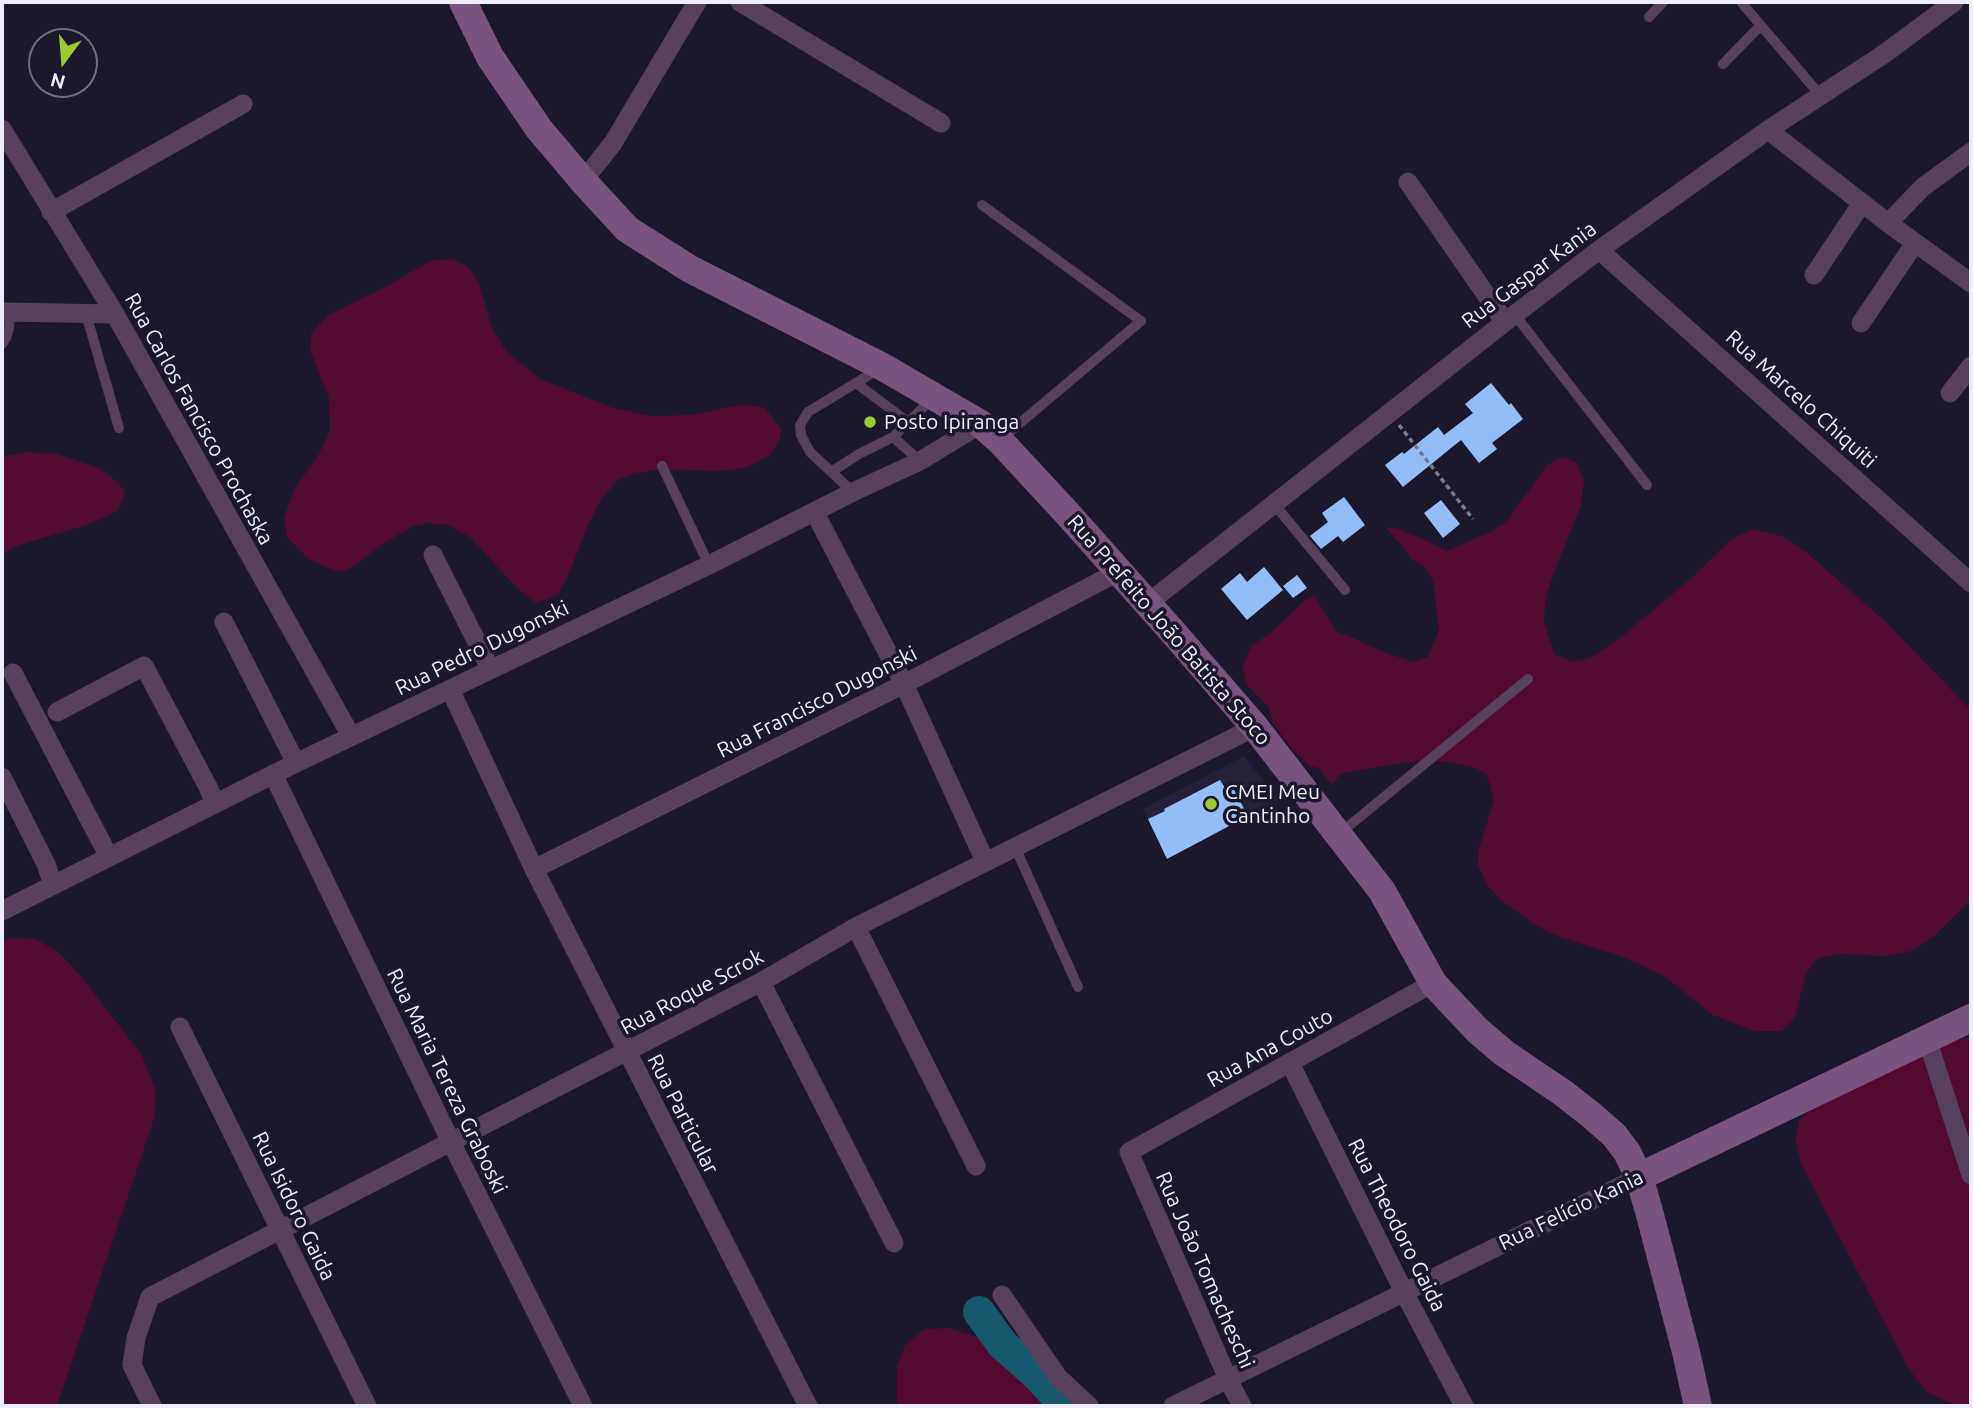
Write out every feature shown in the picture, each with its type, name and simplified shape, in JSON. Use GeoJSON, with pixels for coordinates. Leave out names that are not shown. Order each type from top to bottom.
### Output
{"type":"FeatureCollection","features":[{"type":"Feature","properties":{"kind":"main road","name":"Rua Prefeito João Batista Stoco"},"geometry":{"type":"LineString","coordinates":[[463,2],[490,57],[539,129],[627,229],[690,269],[883,367],[990,432],[1066,512],[1147,604],[1255,727],[1339,834],[1382,891],[1433,983],[1477,1030],[1504,1053],[1563,1093],[1614,1135],[1627,1152],[1639,1177],[1698,1406]]}},
{"type":"Feature","properties":{"kind":"main road","name":"Rua Felício Kania"},"geometry":{"type":"LineString","coordinates":[[1639,1177],[1971,1018]]}},
{"type":"Feature","properties":{"kind":"street"},"geometry":{"type":"LineString","coordinates":[[583,181],[613,143],[697,2]]}},
{"type":"Feature","properties":{"kind":"street"},"geometry":{"type":"LineString","coordinates":[[740,2],[941,123]]}},
{"type":"Feature","properties":{"kind":"street","name":"Rua Gaspar Kania"},"geometry":{"type":"LineString","coordinates":[[1147,604],[1600,250],[1768,130],[1884,54],[1954,2]]}},
{"type":"Feature","properties":{"kind":"street"},"geometry":{"type":"LineString","coordinates":[[51,212],[243,104]]}},
{"type":"Feature","properties":{"kind":"street","name":"Rua Carlos Fancisco Prochaska"},"geometry":{"type":"LineString","coordinates":[[2,129],[115,314],[351,736]]}},
{"type":"Feature","properties":{"kind":"street"},"geometry":{"type":"LineString","coordinates":[[1768,130],[1971,283]]}},
{"type":"Feature","properties":{"kind":"street"},"geometry":{"type":"LineString","coordinates":[[1888,223],[1923,187],[1971,152]]}},
{"type":"Feature","properties":{"kind":"street"},"geometry":{"type":"LineString","coordinates":[[1408,182],[1510,318]]}},
{"type":"Feature","properties":{"kind":"street"},"geometry":{"type":"LineString","coordinates":[[1814,275],[1862,203]]}},
{"type":"Feature","properties":{"kind":"street"},"geometry":{"type":"LineString","coordinates":[[1861,323],[1915,243]]}},
{"type":"Feature","properties":{"kind":"street","name":"Rua Marcelo Chiquiti"},"geometry":{"type":"LineString","coordinates":[[1600,250],[1971,583]]}},
{"type":"Feature","properties":{"kind":"street"},"geometry":{"type":"LineString","coordinates":[[6,312],[115,314]]}},
{"type":"Feature","properties":{"kind":"street"},"geometry":{"type":"LineString","coordinates":[[1950,393],[1971,366]]}},
{"type":"Feature","properties":{"kind":"street","name":"Rua Pedro Dugonski"},"geometry":{"type":"LineString","coordinates":[[2,911],[273,774],[709,565],[853,492],[990,432]]}},
{"type":"Feature","properties":{"kind":"street"},"geometry":{"type":"LineString","coordinates":[[814,513],[904,684],[985,861]]}},
{"type":"Feature","properties":{"kind":"street"},"geometry":{"type":"LineString","coordinates":[[433,555],[490,668]]}},
{"type":"Feature","properties":{"kind":"street","name":"Rua Francisco Dugonski"},"geometry":{"type":"LineString","coordinates":[[534,869],[904,684],[1118,572]]}},
{"type":"Feature","properties":{"kind":"street"},"geometry":{"type":"LineString","coordinates":[[223,622],[296,763]]}},
{"type":"Feature","properties":{"kind":"street"},"geometry":{"type":"LineString","coordinates":[[57,712],[144,666],[215,803]]}},
{"type":"Feature","properties":{"kind":"street"},"geometry":{"type":"LineString","coordinates":[[13,673],[109,857]]}},
{"type":"Feature","properties":{"kind":"street","name":"Rua Particular"},"geometry":{"type":"LineString","coordinates":[[450,689],[534,869],[808,1406]]}},
{"type":"Feature","properties":{"kind":"street","name":"Rua Roque Scrok"},"geometry":{"type":"LineString","coordinates":[[152,1406],[132,1365],[136,1338],[150,1297],[626,1053],[761,982],[856,927],[1255,727]]}},
{"type":"Feature","properties":{"kind":"street","name":"Rua Maria Tereza Graboski"},"geometry":{"type":"LineString","coordinates":[[273,774],[451,1142],[583,1406]]}},
{"type":"Feature","properties":{"kind":"street"},"geometry":{"type":"LineString","coordinates":[[2,777],[46,864],[53,885]]}},
{"type":"Feature","properties":{"kind":"street"},"geometry":{"type":"LineString","coordinates":[[856,927],[976,1166]]}},
{"type":"Feature","properties":{"kind":"street"},"geometry":{"type":"LineString","coordinates":[[761,982],[894,1244]]}},
{"type":"Feature","properties":{"kind":"street","name":"Rua Ana Couto"},"geometry":{"type":"LineString","coordinates":[[1129,1152],[1433,983]]}},
{"type":"Feature","properties":{"kind":"street","name":"Rua Isidoro Gaida"},"geometry":{"type":"LineString","coordinates":[[180,1027],[367,1406]]}},
{"type":"Feature","properties":{"kind":"street"},"geometry":{"type":"LineString","coordinates":[[1927,1040],[1971,1175]]}},
{"type":"Feature","properties":{"kind":"street","name":"Rua Theodoro Gaida"},"geometry":{"type":"LineString","coordinates":[[1290,1063],[1464,1406]]}},
{"type":"Feature","properties":{"kind":"street","name":"Rua João Tomacheschi"},"geometry":{"type":"LineString","coordinates":[[1129,1152],[1241,1406]]}},
{"type":"Feature","properties":{"kind":"street","name":"Rua Felício Kania"},"geometry":{"type":"LineString","coordinates":[[1173,1406],[1639,1177]]}},
{"type":"Feature","properties":{"kind":"street"},"geometry":{"type":"LineString","coordinates":[[1002,1295],[1058,1377],[1089,1406]]}},
{"type":"Feature","properties":{"kind":"lane"},"geometry":{"type":"LineString","coordinates":[[1649,17],[1663,2]]}},
{"type":"Feature","properties":{"kind":"lane"},"geometry":{"type":"LineString","coordinates":[[1741,2],[1819,95]]}},
{"type":"Feature","properties":{"kind":"lane"},"geometry":{"type":"LineString","coordinates":[[1723,64],[1760,26]]}},
{"type":"Feature","properties":{"kind":"lane"},"geometry":{"type":"LineString","coordinates":[[982,205],[1141,321],[990,432]]}},
{"type":"Feature","properties":{"kind":"lane"},"geometry":{"type":"LineString","coordinates":[[2,344],[9,328],[6,312]]}},
{"type":"Feature","properties":{"kind":"lane"},"geometry":{"type":"LineString","coordinates":[[86,314],[119,428]]}},
{"type":"Feature","properties":{"kind":"lane"},"geometry":{"type":"LineString","coordinates":[[1510,318],[1647,485]]}},
{"type":"Feature","properties":{"kind":"lane"},"geometry":{"type":"LineString","coordinates":[[853,492],[810,452],[801,435],[800,425],[808,412],[883,367]]}},
{"type":"Feature","properties":{"kind":"lane"},"geometry":{"type":"LineString","coordinates":[[856,383],[908,422]]}},
{"type":"Feature","properties":{"kind":"lane"},"geometry":{"type":"LineString","coordinates":[[831,471],[893,437],[934,397]]}},
{"type":"Feature","properties":{"kind":"lane"},"geometry":{"type":"LineString","coordinates":[[893,437],[920,461]]}},
{"type":"Feature","properties":{"kind":"lane"},"geometry":{"type":"LineString","coordinates":[[662,466],[709,565]]}},
{"type":"Feature","properties":{"kind":"lane"},"geometry":{"type":"LineString","coordinates":[[1275,505],[1345,590]]}},
{"type":"Feature","properties":{"kind":"lane"},"geometry":{"type":"LineString","coordinates":[[1339,834],[1528,679]]}},
{"type":"Feature","properties":{"kind":"lane"},"geometry":{"type":"LineString","coordinates":[[1014,846],[1078,987]]}},
{"type":"Feature","properties":{"kind":"path"},"geometry":{"type":"LineString","coordinates":[[1389,413],[1473,519]]}},
{"type":"Feature","properties":{"kind":"shaded area"},"geometry":{"type":"Polygon","coordinates":[[[452,259],[469,268],[478,281],[492,328],[506,351],[540,379],[613,408],[651,416],[692,415],[744,404],[765,408],[781,429],[780,440],[769,456],[746,468],[719,471],[662,469],[635,473],[618,480],[602,498],[558,595],[536,603],[516,587],[470,537],[448,525],[427,523],[411,527],[345,572],[332,570],[307,558],[287,537],[284,518],[295,488],[319,454],[330,431],[329,398],[310,350],[311,333],[330,314],[430,261],[452,259]]]}},
{"type":"Feature","properties":{"kind":"shaded area"},"geometry":{"type":"Polygon","coordinates":[[[26,452],[57,454],[101,469],[119,483],[125,493],[118,511],[87,525],[19,545],[2,554],[2,457],[26,452]]]}},
{"type":"Feature","properties":{"kind":"shaded area"},"geometry":{"type":"Polygon","coordinates":[[[1563,457],[1577,463],[1584,481],[1580,508],[1546,596],[1544,621],[1554,654],[1573,662],[1590,658],[1614,643],[1688,581],[1731,540],[1752,529],[1782,536],[1806,552],[1885,621],[1971,710],[1971,900],[1933,937],[1911,951],[1887,956],[1840,954],[1817,959],[1805,975],[1795,1018],[1781,1031],[1754,1031],[1713,1015],[1663,975],[1623,957],[1560,937],[1537,926],[1501,900],[1487,885],[1478,865],[1478,852],[1494,800],[1487,775],[1476,768],[1450,762],[1420,761],[1340,774],[1332,785],[1319,768],[1310,766],[1290,747],[1273,723],[1268,706],[1247,685],[1242,668],[1251,646],[1272,632],[1304,601],[1314,595],[1337,632],[1385,653],[1414,662],[1428,657],[1439,630],[1433,580],[1424,566],[1410,558],[1386,528],[1393,527],[1447,551],[1506,522],[1548,464],[1563,457]]]}},
{"type":"Feature","properties":{"kind":"shaded area","name":"CMEI Meu Cantinho"},"geometry":{"type":"Polygon","coordinates":[[[1244,756],[1279,800],[1167,859],[1143,809],[1244,756]]]}},
{"type":"Feature","properties":{"kind":"shaded area"},"geometry":{"type":"Polygon","coordinates":[[[10,938],[36,939],[59,953],[79,974],[142,1055],[156,1092],[154,1119],[57,1406],[2,1406],[2,942],[10,938]]]}},
{"type":"Feature","properties":{"kind":"shaded area"},"geometry":{"type":"Polygon","coordinates":[[[1971,1036],[1971,1406],[1955,1405],[1926,1392],[1909,1369],[1802,1166],[1795,1140],[1799,1121],[1807,1111],[1932,1049],[1971,1036]]]}},
{"type":"Feature","properties":{"kind":"shaded area"},"geometry":{"type":"Polygon","coordinates":[[[949,1328],[991,1345],[1060,1406],[897,1406],[897,1367],[905,1345],[925,1329],[949,1328]]]}},
{"type":"Feature","properties":{"kind":"building"},"geometry":{"type":"Polygon","coordinates":[[[1491,383],[1523,419],[1492,443],[1497,449],[1479,463],[1461,440],[1403,487],[1385,465],[1402,452],[1404,454],[1438,427],[1444,435],[1473,413],[1465,404],[1491,383]]]}},
{"type":"Feature","properties":{"kind":"building"},"geometry":{"type":"Polygon","coordinates":[[[1344,497],[1365,525],[1343,542],[1338,536],[1321,549],[1310,536],[1328,522],[1322,513],[1344,497]]]}},
{"type":"Feature","properties":{"kind":"building"},"geometry":{"type":"Polygon","coordinates":[[[1441,500],[1460,524],[1443,538],[1424,513],[1441,500]]]}},
{"type":"Feature","properties":{"kind":"building"},"geometry":{"type":"Polygon","coordinates":[[[1264,567],[1283,590],[1247,620],[1221,589],[1240,573],[1247,582],[1264,567]]]}},
{"type":"Feature","properties":{"kind":"building"},"geometry":{"type":"Polygon","coordinates":[[[1297,575],[1307,588],[1293,598],[1283,586],[1297,575]]]}},
{"type":"Feature","properties":{"kind":"building","name":"CMEI Meu Cantinho"},"geometry":{"type":"Polygon","coordinates":[[[1220,780],[1225,788],[1232,786],[1248,816],[1167,859],[1148,819],[1220,780]]]}},
{"type":"Feature","properties":{"kind":"waterway"},"geometry":{"type":"LineString","coordinates":[[979,1312],[1003,1345],[1035,1373],[1066,1406]]}},
{"type":"Feature","properties":{"kind":"place","name":"Posto Ipiranga"},"geometry":{"type":"Point","coordinates":[870,422]}},
{"type":"Feature","properties":{"kind":"place","name":"CMEI Meu Cantinho"},"geometry":{"type":"Point","coordinates":[1211,804]}}]}
